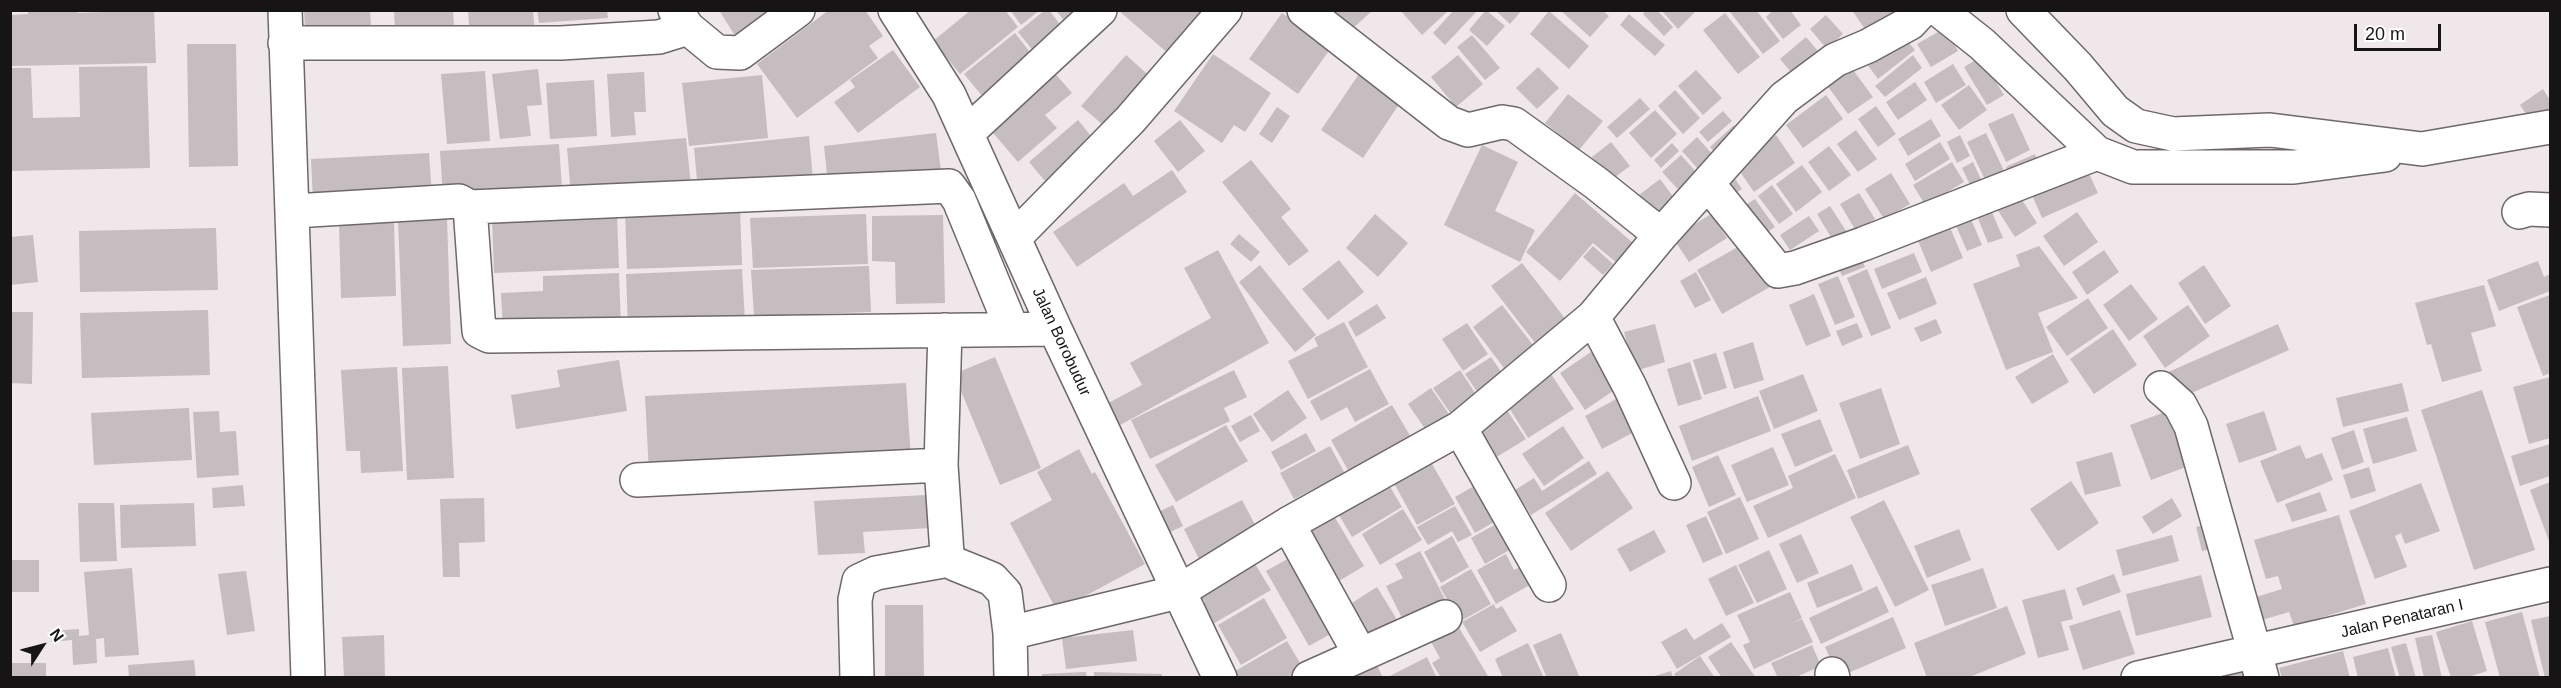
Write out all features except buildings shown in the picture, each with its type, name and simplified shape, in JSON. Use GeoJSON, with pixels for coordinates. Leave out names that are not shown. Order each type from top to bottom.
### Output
{"type":"FeatureCollection","features":[{"type":"Feature","properties":{"kind":"street"},"geometry":{"type":"LineString","coordinates":[[285,10],[294,211],[308,678]]}},
{"type":"Feature","properties":{"kind":"street"},"geometry":{"type":"LineString","coordinates":[[285,43],[561,43],[659,37],[681,19],[717,52],[740,53],[798,10]]}},
{"type":"Feature","properties":{"kind":"street","name":"Jalan Borobudur"},"geometry":{"type":"LineString","coordinates":[[895,10],[949,95],[968,133],[1055,329],[1220,678]]}},
{"type":"Feature","properties":{"kind":"street"},"geometry":{"type":"LineString","coordinates":[[968,133],[1100,10]]}},
{"type":"Feature","properties":{"kind":"street"},"geometry":{"type":"LineString","coordinates":[[1014,238],[1130,120],[1225,10]]}},
{"type":"Feature","properties":{"kind":"street"},"geometry":{"type":"LineString","coordinates":[[1304,10],[1449,123],[1468,129],[1502,122],[1514,124],[1596,183],[1661,235]]}},
{"type":"Feature","properties":{"kind":"street"},"geometry":{"type":"LineString","coordinates":[[1010,633],[1178,592],[1288,524],[1460,428],[1593,316],[1661,235],[1709,185],[1784,98],[1835,60],[1868,46],[1910,23],[1922,10]]}},
{"type":"Feature","properties":{"kind":"street"},"geometry":{"type":"LineString","coordinates":[[1939,10],[1982,44],[2097,153],[2133,167],[2294,167],[2422,149],[2550,127]]}},
{"type":"Feature","properties":{"kind":"street"},"geometry":{"type":"LineString","coordinates":[[2023,10],[2078,67],[2115,111],[2136,126],[2173,134],[2270,130],[2304,132],[2422,149]]}},
{"type":"Feature","properties":{"kind":"street"},"geometry":{"type":"LineString","coordinates":[[1709,185],[1778,271],[1795,268],[1863,244],[2097,153]]}},
{"type":"Feature","properties":{"kind":"street"},"geometry":{"type":"LineString","coordinates":[[294,211],[459,201],[470,207],[949,186],[959,200],[1012,329]]}},
{"type":"Feature","properties":{"kind":"street"},"geometry":{"type":"LineString","coordinates":[[470,207],[479,331],[489,336],[1055,329]]}},
{"type":"Feature","properties":{"kind":"street"},"geometry":{"type":"LineString","coordinates":[[1593,316],[1630,387],[1674,483]]}},
{"type":"Feature","properties":{"kind":"street"},"geometry":{"type":"LineString","coordinates":[[945,330],[940,465],[949,560]]}},
{"type":"Feature","properties":{"kind":"street"},"geometry":{"type":"LineString","coordinates":[[2161,388],[2180,405],[2191,426],[2258,665]]}},
{"type":"Feature","properties":{"kind":"street"},"geometry":{"type":"LineString","coordinates":[[1460,428],[1549,585]]}},
{"type":"Feature","properties":{"kind":"street"},"geometry":{"type":"LineString","coordinates":[[637,480],[940,465]]}},
{"type":"Feature","properties":{"kind":"street"},"geometry":{"type":"LineString","coordinates":[[1288,524],[1360,654]]}},
{"type":"Feature","properties":{"kind":"street"},"geometry":{"type":"LineString","coordinates":[[857,678],[855,600],[859,581],[876,573],[949,560],[992,579],[1005,593],[1010,633],[1011,678]]}},
{"type":"Feature","properties":{"kind":"street","name":"Jalan Penataran I"},"geometry":{"type":"LineString","coordinates":[[2138,678],[2258,665],[2550,584]]}},
{"type":"Feature","properties":{"kind":"street"},"geometry":{"type":"LineString","coordinates":[[1309,678],[1445,617]]}}]}
